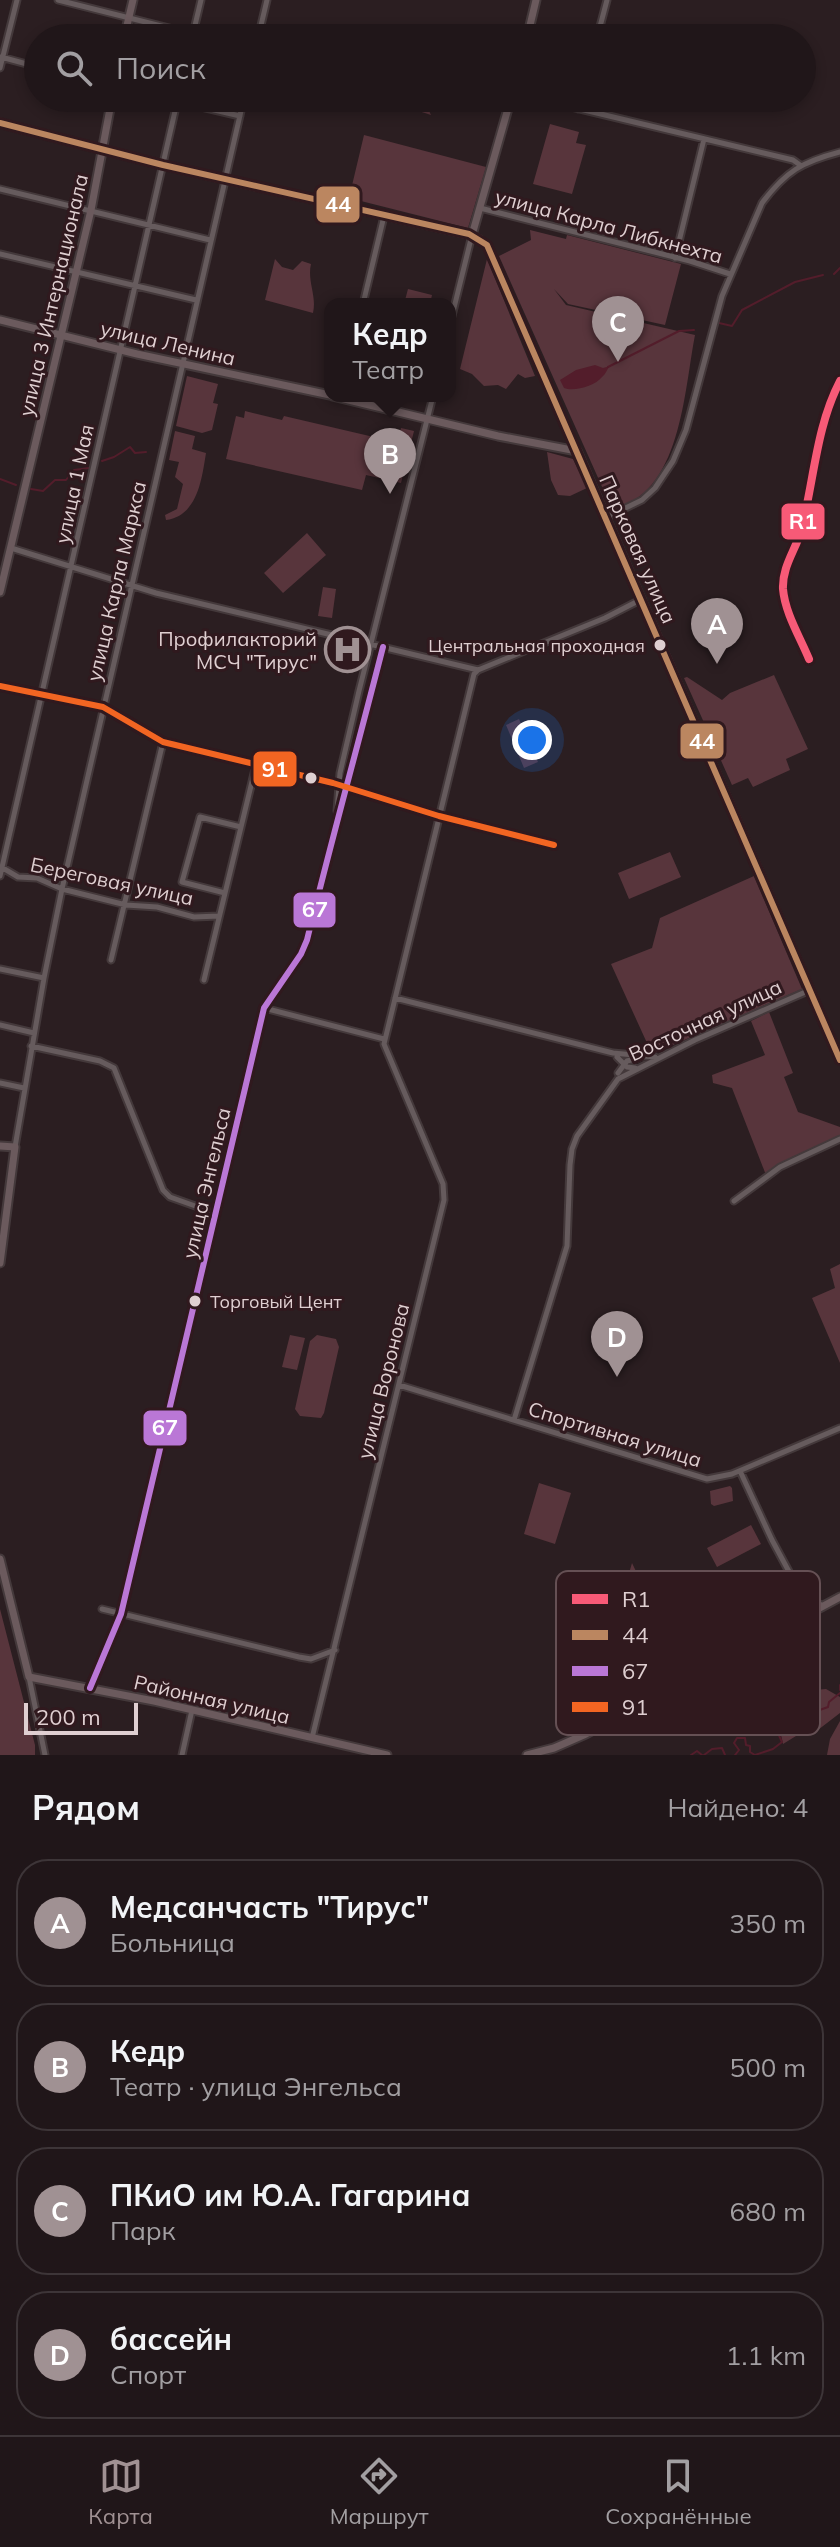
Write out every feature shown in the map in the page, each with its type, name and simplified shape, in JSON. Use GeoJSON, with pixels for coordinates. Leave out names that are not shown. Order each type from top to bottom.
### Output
{"type":"FeatureCollection","features":[{"type":"Feature","properties":{"kind":"main road"},"geometry":{"type":"LineString","coordinates":[[127,24],[133,0]]}},
{"type":"Feature","properties":{"kind":"main road"},"geometry":{"type":"LineString","coordinates":[[530,24],[536,0]]}},
{"type":"Feature","properties":{"kind":"main road","name":"улица 3 Интернационала"},"geometry":{"type":"LineString","coordinates":[[0,592],[91,210],[110,112]]}},
{"type":"Feature","properties":{"kind":"main road"},"geometry":{"type":"LineString","coordinates":[[0,123],[163,165],[472,235],[507,112]]}},
{"type":"Feature","properties":{"kind":"main road","name":"улица Ленина"},"geometry":{"type":"LineString","coordinates":[[0,320],[121,350],[324,393]]}},
{"type":"Feature","properties":{"kind":"main road","name":"улица Ленина"},"geometry":{"type":"LineString","coordinates":[[360,402],[503,437],[577,451]]}},
{"type":"Feature","properties":{"kind":"main road","name":"Парковая улица"},"geometry":{"type":"LineString","coordinates":[[577,451],[840,1060]]}},
{"type":"Feature","properties":{"kind":"main road"},"geometry":{"type":"LineString","coordinates":[[0,1146],[15,1147]]}},
{"type":"Feature","properties":{"kind":"main road","name":"улица Карла Маркса"},"geometry":{"type":"LineString","coordinates":[[0,1263],[15,1147]]}},
{"type":"Feature","properties":{"kind":"main road"},"geometry":{"type":"LineString","coordinates":[[0,1559],[29,1677]]}},
{"type":"Feature","properties":{"kind":"main road"},"geometry":{"type":"LineString","coordinates":[[820,1608],[840,1597]]}},
{"type":"Feature","properties":{"kind":"main road","name":"Районная улица"},"geometry":{"type":"LineString","coordinates":[[29,1677],[192,1710],[387,1755]]}},
{"type":"Feature","properties":{"kind":"main road"},"geometry":{"type":"LineString","coordinates":[[527,1755],[584,1735]]}},
{"type":"Feature","properties":{"kind":"street"},"geometry":{"type":"LineString","coordinates":[[0,68],[17,0]]}},
{"type":"Feature","properties":{"kind":"street"},"geometry":{"type":"LineString","coordinates":[[58,0],[152,24]]}},
{"type":"Feature","properties":{"kind":"street"},"geometry":{"type":"LineString","coordinates":[[195,24],[201,0]]}},
{"type":"Feature","properties":{"kind":"street"},"geometry":{"type":"LineString","coordinates":[[261,24],[267,0]]}},
{"type":"Feature","properties":{"kind":"street"},"geometry":{"type":"LineString","coordinates":[[601,24],[607,0]]}},
{"type":"Feature","properties":{"kind":"street"},"geometry":{"type":"LineString","coordinates":[[1,57],[24,63]]}},
{"type":"Feature","properties":{"kind":"street","name":"улица 1 Мая"},"geometry":{"type":"LineString","coordinates":[[0,876],[174,112]]}},
{"type":"Feature","properties":{"kind":"street"},"geometry":{"type":"LineString","coordinates":[[224,112],[240,116]]}},
{"type":"Feature","properties":{"kind":"street","name":"улица Карла Маркса"},"geometry":{"type":"LineString","coordinates":[[15,1147],[62,889],[241,112]]}},
{"type":"Feature","properties":{"kind":"street"},"geometry":{"type":"LineString","coordinates":[[591,112],[793,160],[800,165]]}},
{"type":"Feature","properties":{"kind":"street"},"geometry":{"type":"LineString","coordinates":[[675,258],[704,139]]}},
{"type":"Feature","properties":{"kind":"street"},"geometry":{"type":"LineString","coordinates":[[607,517],[642,500],[666,475],[686,430],[730,274],[762,203],[800,165],[840,152]]}},
{"type":"Feature","properties":{"kind":"street"},"geometry":{"type":"LineString","coordinates":[[0,189],[210,240]]}},
{"type":"Feature","properties":{"kind":"street","name":"улица Карла Либкнехта"},"geometry":{"type":"LineString","coordinates":[[480,208],[730,274]]}},
{"type":"Feature","properties":{"kind":"street"},"geometry":{"type":"LineString","coordinates":[[364,298],[384,215]]}},
{"type":"Feature","properties":{"kind":"street"},"geometry":{"type":"LineString","coordinates":[[456,300],[472,235]]}},
{"type":"Feature","properties":{"kind":"street","name":"Парковая улица"},"geometry":{"type":"LineString","coordinates":[[472,235],[490,251],[577,451]]}},
{"type":"Feature","properties":{"kind":"street"},"geometry":{"type":"LineString","coordinates":[[0,254],[196,300]]}},
{"type":"Feature","properties":{"kind":"street","name":"улица Энгельса"},"geometry":{"type":"LineString","coordinates":[[335,823],[339,785],[359,691],[431,402]]}},
{"type":"Feature","properties":{"kind":"street"},"geometry":{"type":"LineString","coordinates":[[10,547],[133,586],[478,670]]}},
{"type":"Feature","properties":{"kind":"street"},"geometry":{"type":"LineString","coordinates":[[264,1008],[384,1039],[474,674],[642,599]]}},
{"type":"Feature","properties":{"kind":"street","name":"улица Энгельса"},"geometry":{"type":"LineString","coordinates":[[90,1688],[121,1614],[264,1008],[301,954],[307,940],[383,647]]}},
{"type":"Feature","properties":{"kind":"street"},"geometry":{"type":"LineString","coordinates":[[0,686],[103,707],[163,742],[348,787],[439,816],[554,845]]}},
{"type":"Feature","properties":{"kind":"street"},"geometry":{"type":"LineString","coordinates":[[111,960],[163,742]]}},
{"type":"Feature","properties":{"kind":"street"},"geometry":{"type":"LineString","coordinates":[[204,980],[256,765]]}},
{"type":"Feature","properties":{"kind":"street"},"geometry":{"type":"LineString","coordinates":[[225,893],[182,882],[200,817],[241,827]]}},
{"type":"Feature","properties":{"kind":"street","name":"Береговая улица"},"geometry":{"type":"LineString","coordinates":[[1,866],[18,877],[37,878],[62,889],[126,905],[157,907],[194,917],[219,916]]}},
{"type":"Feature","properties":{"kind":"street"},"geometry":{"type":"LineString","coordinates":[[0,969],[44,978]]}},
{"type":"Feature","properties":{"kind":"street","name":"Восточная улица"},"geometry":{"type":"LineString","coordinates":[[570,1165],[577,1136],[618,1076],[810,990]]}},
{"type":"Feature","properties":{"kind":"street","name":"Восточная улица"},"geometry":{"type":"LineString","coordinates":[[395,998],[617,1054],[647,1057]]}},
{"type":"Feature","properties":{"kind":"street"},"geometry":{"type":"LineString","coordinates":[[0,1025],[34,1033]]}},
{"type":"Feature","properties":{"kind":"street","name":"улица Воронова"},"geometry":{"type":"LineString","coordinates":[[312,1739],[445,1194],[384,1050],[384,1039]]}},
{"type":"Feature","properties":{"kind":"street"},"geometry":{"type":"LineString","coordinates":[[31,1046],[100,1061],[114,1068],[163,1190],[170,1197],[215,1213]]}},
{"type":"Feature","properties":{"kind":"street"},"geometry":{"type":"LineString","coordinates":[[617,1054],[631,1060]]}},
{"type":"Feature","properties":{"kind":"street"},"geometry":{"type":"LineString","coordinates":[[617,1054],[630,1070]]}},
{"type":"Feature","properties":{"kind":"street"},"geometry":{"type":"LineString","coordinates":[[617,1054],[618,1076]]}},
{"type":"Feature","properties":{"kind":"street"},"geometry":{"type":"LineString","coordinates":[[618,1076],[631,1060],[661,1056]]}},
{"type":"Feature","properties":{"kind":"street"},"geometry":{"type":"LineString","coordinates":[[630,1070],[631,1060]]}},
{"type":"Feature","properties":{"kind":"street"},"geometry":{"type":"LineString","coordinates":[[0,1083],[24,1088]]}},
{"type":"Feature","properties":{"kind":"street"},"geometry":{"type":"LineString","coordinates":[[734,1201],[780,1167],[840,1139]]}},
{"type":"Feature","properties":{"kind":"street","name":"Спортивная улица"},"geometry":{"type":"LineString","coordinates":[[514,1420],[567,1246],[570,1165]]}},
{"type":"Feature","properties":{"kind":"street","name":"Спортивная улица"},"geometry":{"type":"LineString","coordinates":[[399,1385],[693,1477],[710,1479],[740,1471],[840,1428]]}},
{"type":"Feature","properties":{"kind":"street"},"geometry":{"type":"LineString","coordinates":[[740,1471],[790,1571]]}},
{"type":"Feature","properties":{"kind":"street"},"geometry":{"type":"LineString","coordinates":[[102,1609],[299,1657],[311,1659],[335,1650]]}},
{"type":"Feature","properties":{"kind":"street"},"geometry":{"type":"LineString","coordinates":[[29,1677],[45,1755]]}},
{"type":"Feature","properties":{"kind":"street"},"geometry":{"type":"LineString","coordinates":[[182,1755],[192,1710]]}},
{"type":"Feature","properties":{"kind":"shaded area"},"geometry":{"type":"Polygon","coordinates":[[[550,124],[579,132],[576,143],[586,145],[572,194],[533,184],[550,124]]]}},
{"type":"Feature","properties":{"kind":"shaded area"},"geometry":{"type":"Polygon","coordinates":[[[364,135],[486,167],[468,228],[349,198],[364,135]]]}},
{"type":"Feature","properties":{"kind":"shaded area"},"geometry":{"type":"Polygon","coordinates":[[[530,230],[566,239],[567,235],[681,264],[665,325],[568,304],[554,289],[566,305],[695,335],[682,411],[666,463],[653,484],[635,500],[612,509],[499,256],[531,240],[530,230]]]}},
{"type":"Feature","properties":{"kind":"shaded area"},"geometry":{"type":"Polygon","coordinates":[[[275,259],[282,267],[293,270],[302,261],[311,264],[313,313],[265,300],[275,259]]]}},
{"type":"Feature","properties":{"kind":"shaded area"},"geometry":{"type":"Polygon","coordinates":[[[487,259],[535,376],[525,378],[518,374],[506,389],[498,385],[484,386],[472,374],[460,369],[487,259]]]}},
{"type":"Feature","properties":{"kind":"shaded area"},"geometry":{"type":"Polygon","coordinates":[[[408,289],[432,295],[431,298],[406,298],[408,289]]]}},
{"type":"Feature","properties":{"kind":"shaded area"},"geometry":{"type":"Polygon","coordinates":[[[595,365],[603,368],[610,366],[599,380],[590,385],[579,389],[564,388],[560,380],[576,370],[595,365]]]}},
{"type":"Feature","properties":{"kind":"shaded area"},"geometry":{"type":"Polygon","coordinates":[[[187,376],[218,384],[213,403],[218,404],[212,430],[202,433],[176,426],[187,376]]]}},
{"type":"Feature","properties":{"kind":"shaded area"},"geometry":{"type":"Polygon","coordinates":[[[245,411],[282,420],[284,416],[378,438],[399,436],[401,428],[414,431],[401,483],[366,475],[362,490],[226,459],[236,416],[244,418],[245,411]]]}},
{"type":"Feature","properties":{"kind":"shaded area"},"geometry":{"type":"Polygon","coordinates":[[[175,431],[195,436],[192,449],[206,453],[200,484],[192,504],[177,517],[166,520],[165,515],[177,509],[183,484],[175,477],[179,462],[169,460],[175,431]]]}},
{"type":"Feature","properties":{"kind":"shaded area"},"geometry":{"type":"Polygon","coordinates":[[[547,452],[573,459],[587,488],[570,496],[558,495],[551,480],[547,452]]]}},
{"type":"Feature","properties":{"kind":"shaded area"},"geometry":{"type":"Polygon","coordinates":[[[307,533],[326,555],[283,593],[264,573],[307,533]]]}},
{"type":"Feature","properties":{"kind":"shaded area"},"geometry":{"type":"Polygon","coordinates":[[[323,587],[336,589],[332,618],[318,616],[323,587]]]}},
{"type":"Feature","properties":{"kind":"shaded area"},"geometry":{"type":"Polygon","coordinates":[[[774,675],[808,749],[786,759],[790,770],[753,787],[748,778],[732,785],[684,678],[722,700],[730,693],[774,675]]]}},
{"type":"Feature","properties":{"kind":"shaded area"},"geometry":{"type":"Polygon","coordinates":[[[519,719],[538,762],[524,768],[506,725],[519,719]]]}},
{"type":"Feature","properties":{"kind":"shaded area"},"geometry":{"type":"Polygon","coordinates":[[[670,852],[681,877],[629,899],[618,873],[670,852]]]}},
{"type":"Feature","properties":{"kind":"shaded area"},"geometry":{"type":"Polygon","coordinates":[[[754,876],[802,989],[652,1054],[611,964],[652,948],[660,918],[754,876]]]}},
{"type":"Feature","properties":{"kind":"shaded area"},"geometry":{"type":"Polygon","coordinates":[[[769,1012],[793,1073],[784,1077],[798,1112],[840,1127],[840,1136],[792,1157],[766,1175],[732,1088],[713,1083],[712,1075],[765,1055],[751,1021],[769,1012]]]}},
{"type":"Feature","properties":{"kind":"shaded area"},"geometry":{"type":"Polygon","coordinates":[[[840,1264],[840,1363],[812,1298],[835,1288],[830,1269],[840,1264]]]}},
{"type":"Feature","properties":{"kind":"shaded area"},"geometry":{"type":"Polygon","coordinates":[[[290,1335],[305,1338],[297,1370],[282,1367],[290,1335]]]}},
{"type":"Feature","properties":{"kind":"shaded area"},"geometry":{"type":"Polygon","coordinates":[[[317,1335],[336,1339],[339,1347],[321,1418],[300,1416],[295,1409],[310,1341],[317,1335]]]}},
{"type":"Feature","properties":{"kind":"shaded area"},"geometry":{"type":"Polygon","coordinates":[[[539,1483],[571,1493],[555,1544],[524,1534],[539,1483]]]}},
{"type":"Feature","properties":{"kind":"shaded area"},"geometry":{"type":"Polygon","coordinates":[[[730,1486],[733,1501],[711,1504],[710,1491],[730,1486]]]}},
{"type":"Feature","properties":{"kind":"shaded area"},"geometry":{"type":"Polygon","coordinates":[[[751,1525],[761,1544],[717,1567],[707,1548],[751,1525]]]}},
{"type":"Feature","properties":{"kind":"shaded area"},"geometry":{"type":"Polygon","coordinates":[[[0,1609],[35,1745],[35,1755],[0,1755],[0,1609]]]}},
{"type":"Feature","properties":{"kind":"shaded area"},"geometry":{"type":"Polygon","coordinates":[[[826,1689],[840,1697],[840,1713],[820,1728],[820,1690],[826,1689]]]}},
{"type":"Feature","properties":{"kind":"shaded area"},"geometry":{"type":"Polygon","coordinates":[[[840,1721],[840,1755],[827,1755],[830,1739],[840,1721]]]}},
{"type":"Feature","properties":{"kind":"shaded area"},"geometry":{"type":"Polygon","coordinates":[[[781,1735],[802,1735],[796,1736],[783,1744],[781,1735]]]}},
{"type":"Feature","properties":{"kind":"waterway"},"geometry":{"type":"LineString","coordinates":[[834,274],[840,268]]}},
{"type":"Feature","properties":{"kind":"waterway"},"geometry":{"type":"LineString","coordinates":[[719,323],[732,326],[742,310],[795,282],[823,275]]}},
{"type":"Feature","properties":{"kind":"waterway"},"geometry":{"type":"LineString","coordinates":[[608,367],[679,331],[694,330]]}},
{"type":"Feature","properties":{"kind":"waterway"},"geometry":{"type":"LineString","coordinates":[[102,461],[130,447],[135,453],[146,452]]}},
{"type":"Feature","properties":{"kind":"waterway"},"geometry":{"type":"LineString","coordinates":[[31,489],[43,491],[55,480],[66,480],[74,470],[89,468]]}},
{"type":"Feature","properties":{"kind":"waterway"},"geometry":{"type":"LineString","coordinates":[[0,479],[16,485]]}},
{"type":"Feature","properties":{"kind":"waterway"},"geometry":{"type":"LineString","coordinates":[[840,1685],[840,1690]]}},
{"type":"Feature","properties":{"kind":"waterway"},"geometry":{"type":"LineString","coordinates":[[820,1710],[828,1707],[829,1702],[840,1693]]}},
{"type":"Feature","properties":{"kind":"waterway"},"geometry":{"type":"LineString","coordinates":[[755,1755],[773,1749],[782,1742],[779,1735]]}},
{"type":"Feature","properties":{"kind":"waterway"},"geometry":{"type":"LineString","coordinates":[[735,1755],[739,1750],[734,1743],[737,1738],[745,1738],[750,1752],[755,1755]]}},
{"type":"Feature","properties":{"kind":"waterway"},"geometry":{"type":"LineString","coordinates":[[704,1755],[712,1749],[722,1748],[725,1755]]}},
{"type":"Feature","properties":{"kind":"waterway"},"geometry":{"type":"LineString","coordinates":[[691,1755],[697,1751],[702,1755]]}},
{"type":"Feature","properties":{"kind":"transit line","name":"44"},"geometry":{"type":"LineString","coordinates":[[0,123],[163,165],[469,234],[487,245],[840,1060]]}},
{"type":"Feature","properties":{"kind":"transit line","name":"R1"},"geometry":{"type":"LineString","coordinates":[[809,659],[793,625],[783,581],[801,531],[816,454],[840,381]]}},
{"type":"Feature","properties":{"kind":"transit line","name":"67"},"geometry":{"type":"LineString","coordinates":[[90,1688],[121,1614],[264,1008],[301,954],[307,940],[383,647]]}},
{"type":"Feature","properties":{"kind":"transit line","name":"91"},"geometry":{"type":"LineString","coordinates":[[0,686],[103,707],[163,742],[333,783],[439,816],[554,845]]}},
{"type":"Feature","properties":{"kind":"place","name":"ПКиО им Ю.А. Гагарина"},"geometry":{"type":"Point","coordinates":[618,362]}},
{"type":"Feature","properties":{"kind":"place","name":"Кедр"},"geometry":{"type":"Point","coordinates":[390,494]}},
{"type":"Feature","properties":{"kind":"place","name":"Центральная проходная"},"geometry":{"type":"Point","coordinates":[660,645]}},
{"type":"Feature","properties":{"kind":"place","name":"Профилакторий МСЧ \"Тирус\""},"geometry":{"type":"Point","coordinates":[348,650]}},
{"type":"Feature","properties":{"kind":"place","name":"Медсанчасть \"Тирус\""},"geometry":{"type":"Point","coordinates":[717,664]}},
{"type":"Feature","properties":{"kind":"place","name":"Торговый Цент"},"geometry":{"type":"Point","coordinates":[195,1301]}},
{"type":"Feature","properties":{"kind":"place","name":"бассейн"},"geometry":{"type":"Point","coordinates":[617,1377]}}]}
